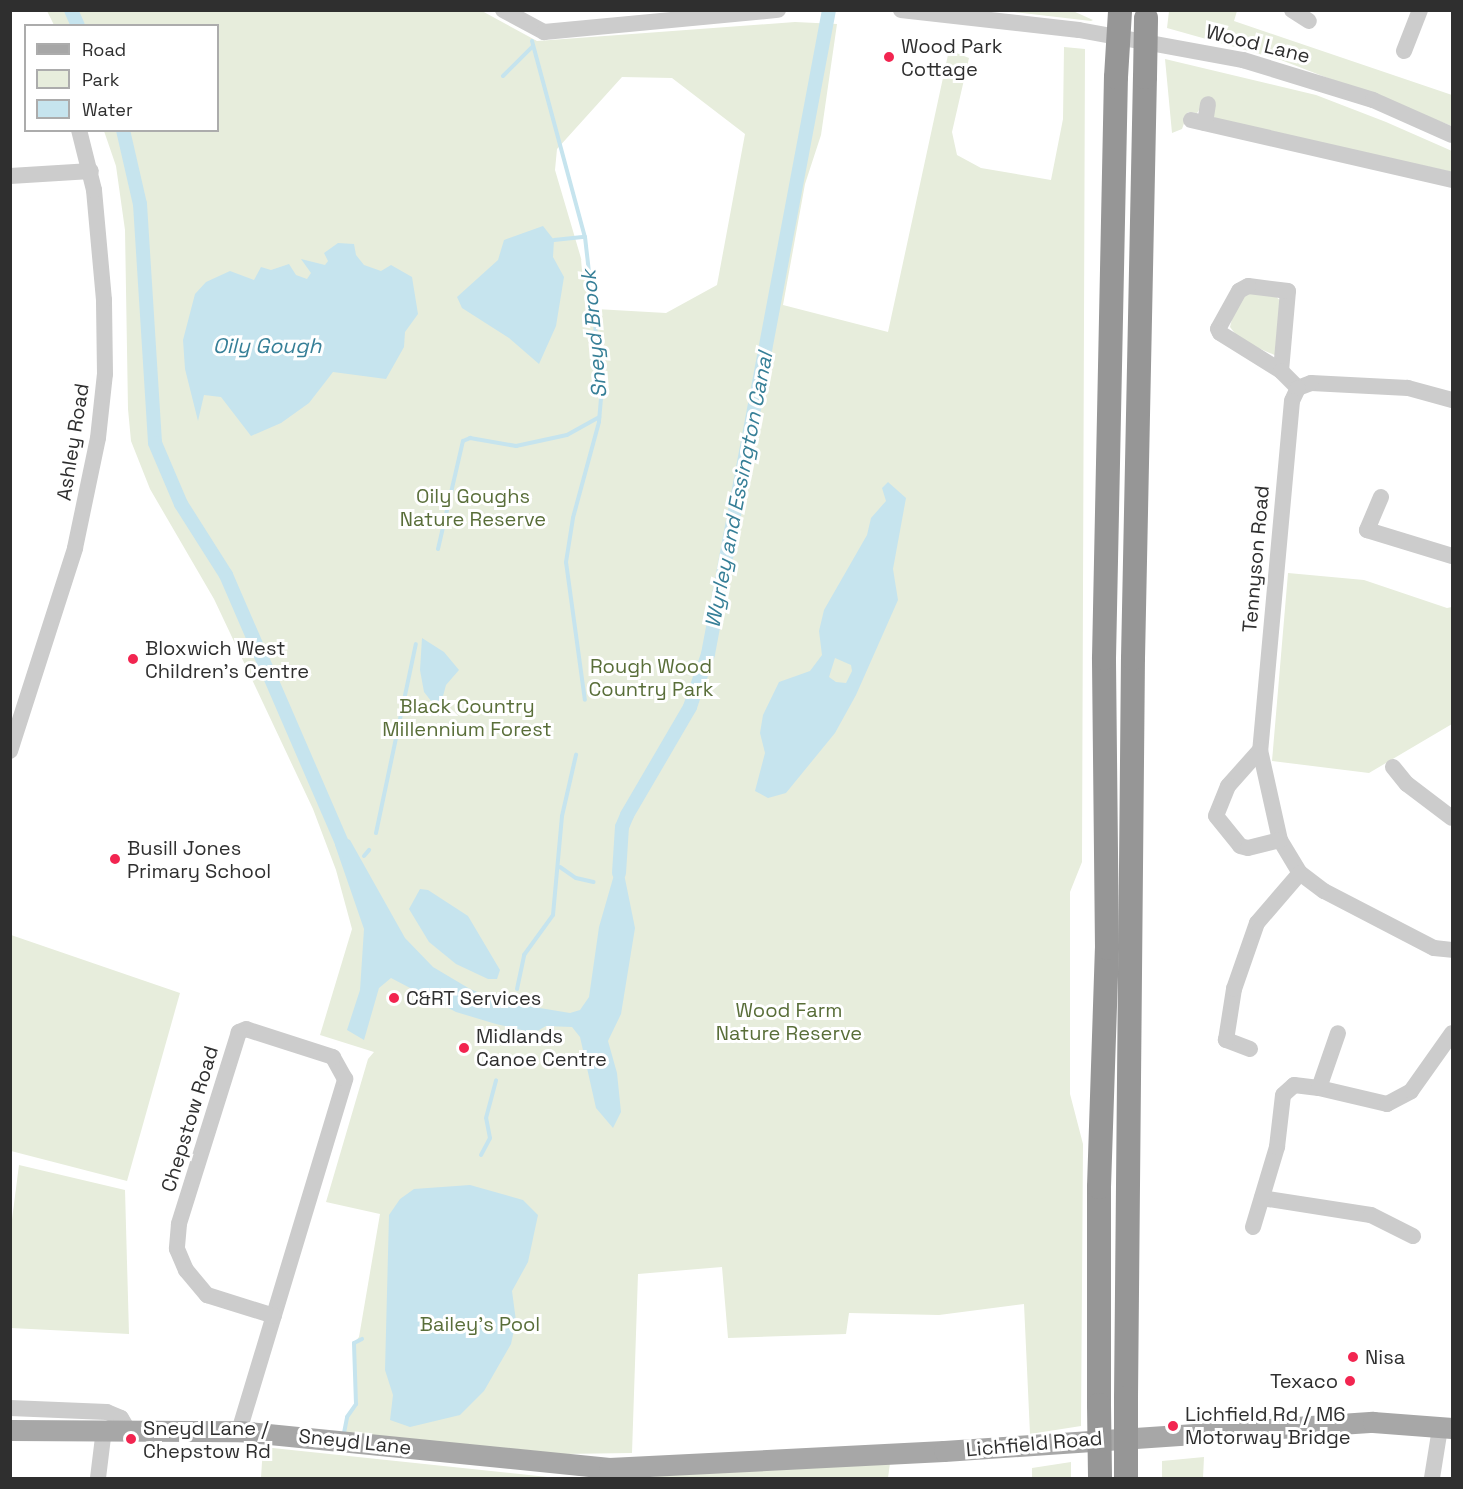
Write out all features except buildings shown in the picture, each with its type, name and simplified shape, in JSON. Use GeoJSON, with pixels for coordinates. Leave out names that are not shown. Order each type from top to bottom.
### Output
{"type":"FeatureCollection","features":[{"type":"Feature","properties":{"kind":"highway"},"geometry":{"type":"LineString","coordinates":[[1100,1479],[1100,1187],[1107,948],[1104,658],[1116,77],[1120,11]]}},
{"type":"Feature","properties":{"kind":"highway"},"geometry":{"type":"LineString","coordinates":[[1126,1479],[1133,658],[1146,14]]}},
{"type":"Feature","properties":{"kind":"main road","name":"Lichfield Road"},"geometry":{"type":"LineString","coordinates":[[615,1471],[1373,1422],[1448,1424]]}},
{"type":"Feature","properties":{"kind":"main road","name":"Sneyd Lane"},"geometry":{"type":"LineString","coordinates":[[10,1430],[128,1428],[239,1431],[615,1471]]}},
{"type":"Feature","properties":{"kind":"street"},"geometry":{"type":"LineString","coordinates":[[504,10],[544,32],[778,10]]}},
{"type":"Feature","properties":{"kind":"street","name":"Wood Lane"},"geometry":{"type":"LineString","coordinates":[[902,10],[1079,30],[1233,58],[1352,92],[1452,135]]}},
{"type":"Feature","properties":{"kind":"street"},"geometry":{"type":"LineString","coordinates":[[1403,52],[1420,10]]}},
{"type":"Feature","properties":{"kind":"street"},"geometry":{"type":"LineString","coordinates":[[1208,104],[1198,121],[1452,180]]}},
{"type":"Feature","properties":{"kind":"street","name":"Ashley Road"},"geometry":{"type":"LineString","coordinates":[[10,752],[15,723],[75,548],[98,438],[105,374],[104,300],[91,171],[80,132]]}},
{"type":"Feature","properties":{"kind":"street"},"geometry":{"type":"LineString","coordinates":[[10,176],[91,171]]}},
{"type":"Feature","properties":{"kind":"street"},"geometry":{"type":"LineString","coordinates":[[1281,371],[1288,291],[1248,286],[1239,291],[1218,329],[1281,371],[1305,386],[1408,388],[1452,400]]}},
{"type":"Feature","properties":{"kind":"street","name":"Tennyson Road"},"geometry":{"type":"LineString","coordinates":[[1305,386],[1292,401],[1260,750],[1280,840],[1300,873],[1324,891],[1434,948],[1452,950]]}},
{"type":"Feature","properties":{"kind":"street"},"geometry":{"type":"LineString","coordinates":[[1380,497],[1368,530],[1452,556]]}},
{"type":"Feature","properties":{"kind":"street"},"geometry":{"type":"LineString","coordinates":[[1260,750],[1228,786],[1216,816],[1240,846],[1248,848],[1280,840]]}},
{"type":"Feature","properties":{"kind":"street"},"geometry":{"type":"LineString","coordinates":[[1393,767],[1407,784],[1452,818]]}},
{"type":"Feature","properties":{"kind":"street"},"geometry":{"type":"LineString","coordinates":[[1250,1049],[1226,1040],[1234,989],[1257,923],[1300,873]]}},
{"type":"Feature","properties":{"kind":"street","name":"Chepstow Road"},"geometry":{"type":"LineString","coordinates":[[239,1431],[274,1316],[345,1079],[333,1057],[246,1029],[239,1032],[179,1224],[177,1249],[186,1270],[207,1295],[274,1316]]}},
{"type":"Feature","properties":{"kind":"street"},"geometry":{"type":"LineString","coordinates":[[1319,1088],[1338,1033]]}},
{"type":"Feature","properties":{"kind":"street"},"geometry":{"type":"LineString","coordinates":[[1253,1227],[1277,1147],[1283,1095],[1294,1084],[1387,1104],[1412,1090],[1452,1033]]}},
{"type":"Feature","properties":{"kind":"street"},"geometry":{"type":"LineString","coordinates":[[1262,1198],[1371,1215],[1413,1236]]}},
{"type":"Feature","properties":{"kind":"street"},"geometry":{"type":"LineString","coordinates":[[10,1408],[107,1412],[121,1418],[128,1428]]}},
{"type":"Feature","properties":{"kind":"street"},"geometry":{"type":"LineString","coordinates":[[1432,1479],[1448,1424]]}},
{"type":"Feature","properties":{"kind":"street"},"geometry":{"type":"LineString","coordinates":[[98,1479],[104,1429]]}},
{"type":"Feature","properties":{"kind":"green space","name":"Rough Wood Country Park"},"geometry":{"type":"Polygon","coordinates":[[[47,11],[482,11],[537,41],[795,22],[837,24],[821,135],[805,184],[783,305],[888,332],[949,50],[969,58],[952,132],[957,155],[981,168],[1051,180],[1063,119],[1064,47],[1085,49],[1082,862],[1070,892],[1070,1094],[1083,1144],[1081,1426],[1030,1434],[1024,1304],[939,1315],[849,1313],[846,1334],[728,1338],[722,1267],[638,1274],[632,1453],[563,1454],[344,1434],[347,1417],[356,1404],[354,1343],[359,1337],[380,1214],[326,1202],[368,1059],[374,1052],[320,1035],[352,929],[336,870],[313,809],[214,599],[150,489],[131,441],[128,409],[125,230],[116,166],[104,132],[219,132],[219,24],[54,24],[47,11]],[[622,77],[557,149],[555,170],[596,309],[666,313],[717,285],[745,134],[672,78],[622,77]]]}},
{"type":"Feature","properties":{"kind":"green space"},"geometry":{"type":"Polygon","coordinates":[[[1005,11],[1073,11],[1093,20],[1091,21],[1005,11]]]}},
{"type":"Feature","properties":{"kind":"green space"},"geometry":{"type":"Polygon","coordinates":[[[1169,11],[1237,11],[1234,21],[1452,95],[1452,126],[1281,60],[1167,28],[1169,11]]]}},
{"type":"Feature","properties":{"kind":"green space"},"geometry":{"type":"Polygon","coordinates":[[[1165,59],[1316,95],[1386,122],[1452,151],[1452,172],[1216,120],[1205,101],[1197,113],[1188,112],[1182,129],[1172,133],[1165,59]]]}},
{"type":"Feature","properties":{"kind":"green space"},"geometry":{"type":"Polygon","coordinates":[[[1245,293],[1274,295],[1282,302],[1279,357],[1240,340],[1230,327],[1235,307],[1245,293]]]}},
{"type":"Feature","properties":{"kind":"green space"},"geometry":{"type":"Polygon","coordinates":[[[1288,573],[1364,580],[1447,608],[1452,607],[1452,724],[1369,773],[1272,761],[1288,573]]]}},
{"type":"Feature","properties":{"kind":"green space"},"geometry":{"type":"Polygon","coordinates":[[[11,935],[180,993],[127,1181],[11,1151],[11,935]]]}},
{"type":"Feature","properties":{"kind":"green space"},"geometry":{"type":"Polygon","coordinates":[[[19,1165],[125,1190],[129,1334],[11,1328],[10,1235],[19,1165]]]}},
{"type":"Feature","properties":{"kind":"green space"},"geometry":{"type":"Polygon","coordinates":[[[263,1447],[557,1478],[261,1478],[263,1447]]]}},
{"type":"Feature","properties":{"kind":"green space"},"geometry":{"type":"Polygon","coordinates":[[[1204,1457],[1203,1478],[1162,1478],[1162,1461],[1204,1457]]]}},
{"type":"Feature","properties":{"kind":"green space"},"geometry":{"type":"Polygon","coordinates":[[[1071,1462],[1071,1478],[1032,1478],[1032,1468],[1071,1462]]]}},
{"type":"Feature","properties":{"kind":"green space"},"geometry":{"type":"Polygon","coordinates":[[[890,1463],[888,1478],[642,1478],[721,1468],[890,1463]]]}},
{"type":"Feature","properties":{"kind":"water"},"geometry":{"type":"Polygon","coordinates":[[[543,226],[554,240],[553,257],[564,277],[556,326],[539,364],[509,338],[462,308],[457,297],[498,260],[504,240],[543,226]]]}},
{"type":"Feature","properties":{"kind":"water","name":"Oily Gough"},"geometry":{"type":"Polygon","coordinates":[[[338,243],[354,244],[356,255],[364,265],[381,271],[391,265],[412,277],[418,314],[405,332],[404,347],[386,379],[333,372],[309,403],[281,423],[251,436],[221,397],[204,395],[198,421],[185,369],[183,340],[195,294],[206,282],[230,271],[254,280],[261,267],[271,270],[289,264],[296,275],[307,279],[311,273],[301,259],[325,265],[328,261],[324,253],[338,243]]]}},
{"type":"Feature","properties":{"kind":"water"},"geometry":{"type":"Polygon","coordinates":[[[888,482],[906,498],[893,569],[898,600],[856,695],[835,733],[786,793],[768,798],[755,791],[765,753],[760,733],[763,715],[779,682],[810,671],[822,655],[819,631],[824,610],[867,535],[871,518],[886,501],[882,488],[888,482]],[[835,658],[829,677],[836,682],[846,683],[852,671],[851,665],[835,658]]]}},
{"type":"Feature","properties":{"kind":"water"},"geometry":{"type":"Polygon","coordinates":[[[422,638],[444,652],[459,670],[446,685],[439,711],[424,692],[420,670],[422,638]]]}},
{"type":"Feature","properties":{"kind":"water"},"geometry":{"type":"Polygon","coordinates":[[[339,835],[350,840],[405,938],[433,967],[470,989],[503,1002],[570,1013],[580,1010],[589,997],[599,927],[620,854],[635,928],[621,1014],[608,1041],[617,1073],[621,1112],[613,1128],[596,1108],[580,1037],[572,1027],[546,1026],[534,1033],[496,1024],[456,1012],[391,978],[379,988],[364,1040],[347,1030],[360,990],[364,929],[335,845],[339,835]]]}},
{"type":"Feature","properties":{"kind":"water"},"geometry":{"type":"Polygon","coordinates":[[[420,889],[428,890],[468,916],[500,970],[497,979],[488,979],[456,964],[429,942],[409,909],[420,889]]]}},
{"type":"Feature","properties":{"kind":"water"},"geometry":{"type":"Polygon","coordinates":[[[470,1185],[523,1200],[538,1215],[528,1262],[512,1291],[516,1321],[511,1344],[484,1391],[460,1415],[410,1427],[390,1420],[393,1395],[385,1370],[389,1215],[400,1199],[414,1189],[470,1185]]]}},
{"type":"Feature","properties":{"kind":"waterway","name":"Wyrley and Essington Canal"},"geometry":{"type":"LineString","coordinates":[[71,10],[77,24]]}},
{"type":"Feature","properties":{"kind":"waterway","name":"Wyrley and Essington Canal"},"geometry":{"type":"LineString","coordinates":[[619,873],[622,827],[690,707],[708,654],[829,10]]}},
{"type":"Feature","properties":{"kind":"waterway","name":"Sneyd Brook"},"geometry":{"type":"LineString","coordinates":[[532,41],[585,237],[602,387],[599,422],[573,518],[566,562],[585,700]]}},
{"type":"Feature","properties":{"kind":"waterway"},"geometry":{"type":"LineString","coordinates":[[503,76],[533,46]]}},
{"type":"Feature","properties":{"kind":"waterway","name":"Wyrley and Essington Canal"},"geometry":{"type":"LineString","coordinates":[[123,132],[140,204],[155,443],[181,504],[226,575],[345,850]]}},
{"type":"Feature","properties":{"kind":"waterway"},"geometry":{"type":"LineString","coordinates":[[554,240],[585,237]]}},
{"type":"Feature","properties":{"kind":"waterway"},"geometry":{"type":"LineString","coordinates":[[438,549],[463,441],[470,438],[516,446],[567,435],[599,417]]}},
{"type":"Feature","properties":{"kind":"waterway"},"geometry":{"type":"LineString","coordinates":[[376,833],[416,644]]}},
{"type":"Feature","properties":{"kind":"waterway","name":"Sneyd Brook"},"geometry":{"type":"LineString","coordinates":[[517,989],[524,955],[553,915],[562,816],[576,755]]}},
{"type":"Feature","properties":{"kind":"waterway"},"geometry":{"type":"LineString","coordinates":[[364,856],[369,850]]}},
{"type":"Feature","properties":{"kind":"waterway"},"geometry":{"type":"LineString","coordinates":[[560,867],[576,878],[594,882]]}},
{"type":"Feature","properties":{"kind":"waterway","name":"Sneyd Brook"},"geometry":{"type":"LineString","coordinates":[[481,1155],[490,1138],[486,1118],[496,1080]]}},
{"type":"Feature","properties":{"kind":"waterway","name":"Sneyd Brook"},"geometry":{"type":"LineString","coordinates":[[344,1433],[347,1417],[356,1404],[354,1343],[362,1339]]}},
{"type":"Feature","properties":{"kind":"place","name":"Wood Park Cottage"},"geometry":{"type":"Point","coordinates":[889,57]}},
{"type":"Feature","properties":{"kind":"place","name":"Bloxwich West Children's Centre"},"geometry":{"type":"Point","coordinates":[133,659]}},
{"type":"Feature","properties":{"kind":"place","name":"Busill Jones Primary School"},"geometry":{"type":"Point","coordinates":[115,859]}},
{"type":"Feature","properties":{"kind":"place","name":"C&RT Services"},"geometry":{"type":"Point","coordinates":[394,998]}},
{"type":"Feature","properties":{"kind":"place","name":"Midlands Canoe Centre"},"geometry":{"type":"Point","coordinates":[464,1048]}},
{"type":"Feature","properties":{"kind":"place","name":"Nisa"},"geometry":{"type":"Point","coordinates":[1353,1357]}},
{"type":"Feature","properties":{"kind":"place","name":"Texaco"},"geometry":{"type":"Point","coordinates":[1350,1381]}},
{"type":"Feature","properties":{"kind":"place","name":"Lichfield Rd / M6 Motorway Bridge"},"geometry":{"type":"Point","coordinates":[1173,1426]}},
{"type":"Feature","properties":{"kind":"place","name":"Sneyd Lane / Chepstow Rd"},"geometry":{"type":"Point","coordinates":[131,1439]}},
{"type":"Feature","properties":{"kind":"park label","name":"Oily Goughs Nature Reserve"},"geometry":{"type":"Point","coordinates":[473,508]}},
{"type":"Feature","properties":{"kind":"park label","name":"Black Country Millennium Forest"},"geometry":{"type":"Point","coordinates":[467,718]}},
{"type":"Feature","properties":{"kind":"park label","name":"Wood Farm Nature Reserve"},"geometry":{"type":"Point","coordinates":[789,1022]}},
{"type":"Feature","properties":{"kind":"park label","name":"Bailey's Pool"},"geometry":{"type":"Point","coordinates":[480,1324]}}]}
